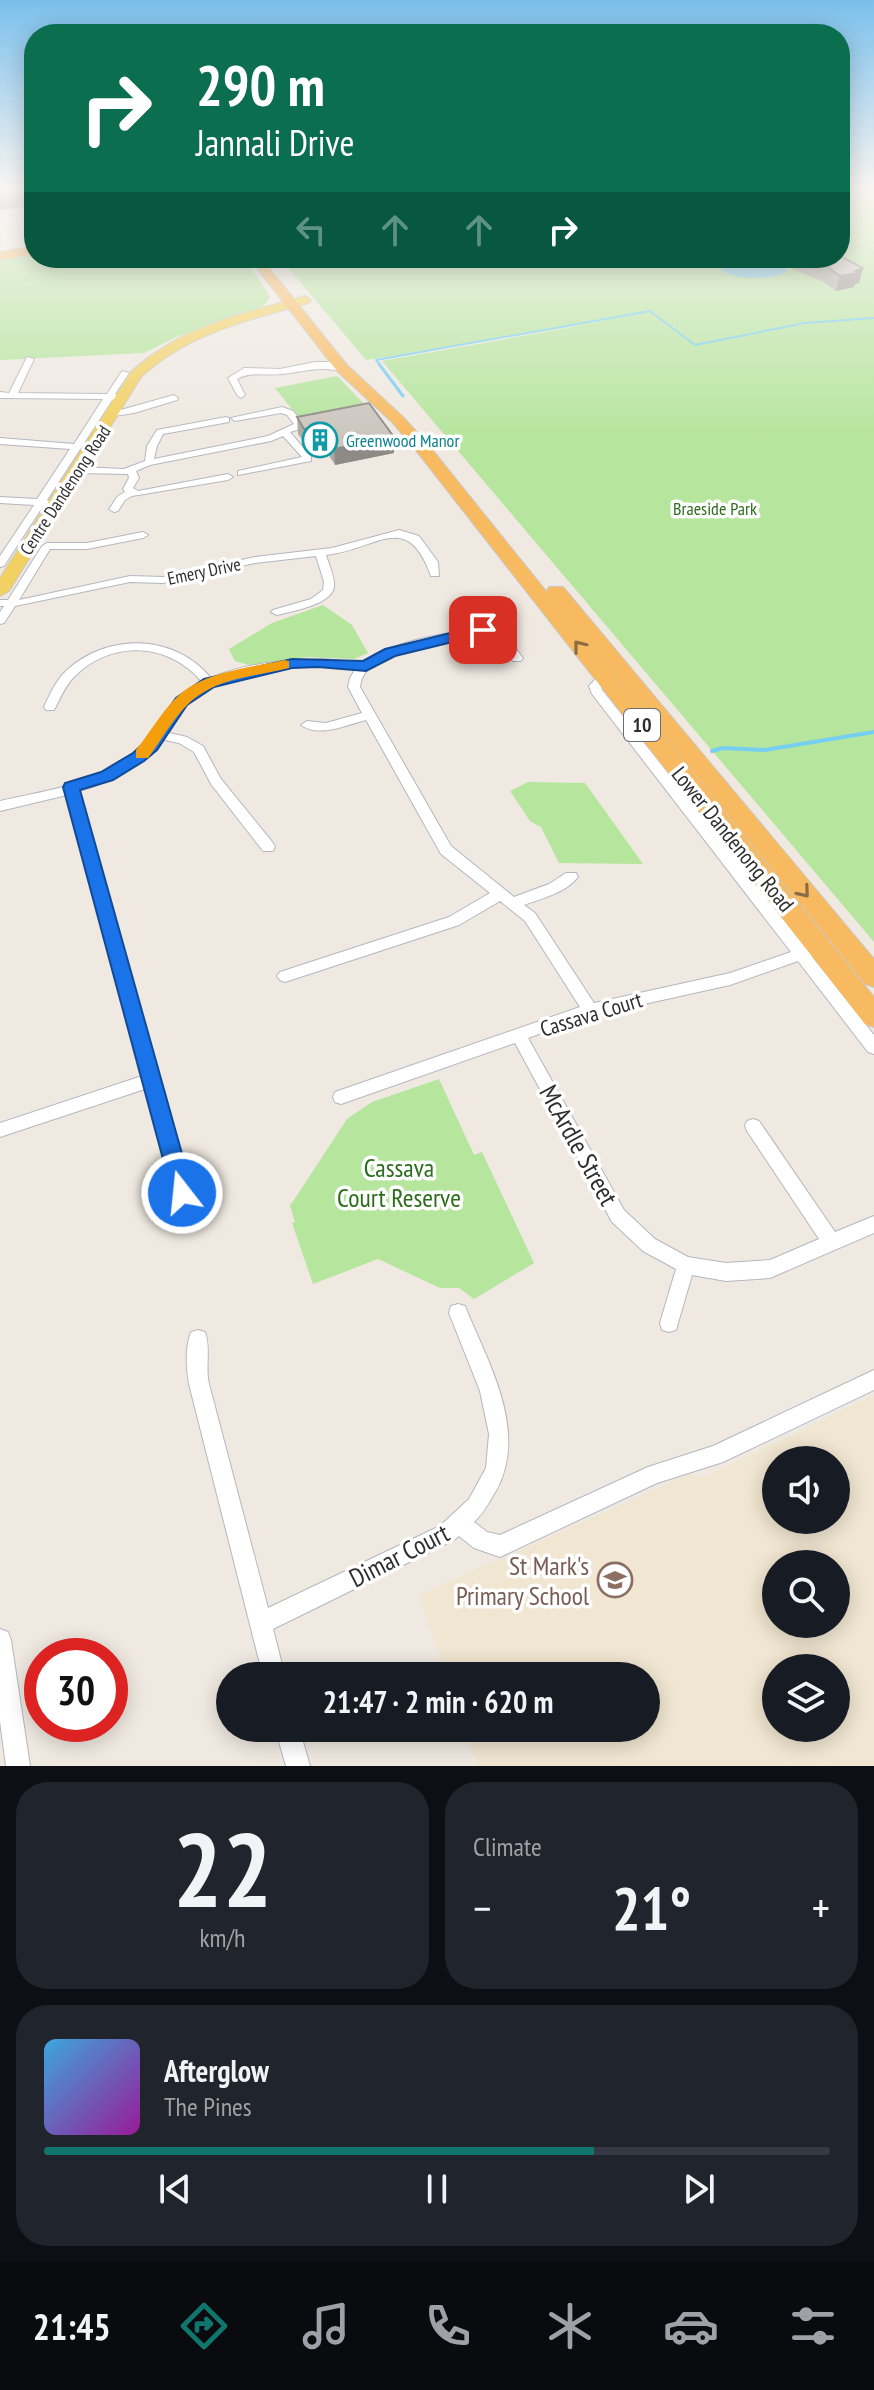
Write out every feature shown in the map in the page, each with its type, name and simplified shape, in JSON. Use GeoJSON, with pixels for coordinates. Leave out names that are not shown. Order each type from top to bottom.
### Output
{"type":"FeatureCollection","features":[{"type":"Feature","properties":{"kind":"highway","name":"Lower Dandenong Road"},"geometry":{"type":"LineString","coordinates":[[268,271],[363,372],[415,419],[874,1016]]}},
{"type":"Feature","properties":{"kind":"highway","name":"Lower Dandenong Road"},"geometry":{"type":"LineString","coordinates":[[279,271],[313,332],[331,355],[381,410],[424,450],[599,682],[821,947],[874,977]]}},
{"type":"Feature","properties":{"kind":"main road","name":"Centre Dandenong Road"},"geometry":{"type":"LineString","coordinates":[[120,396],[153,365],[182,345],[276,314],[297,303]]}},
{"type":"Feature","properties":{"kind":"main road","name":"Centre Dandenong Road"},"geometry":{"type":"LineString","coordinates":[[4,599],[5,571],[48,503],[78,470],[120,396],[141,369],[164,349],[297,303]]}},
{"type":"Feature","properties":{"kind":"main road"},"geometry":{"type":"LineString","coordinates":[[276,314],[293,318],[313,332]]}},
{"type":"Feature","properties":{"kind":"street"},"geometry":{"type":"LineString","coordinates":[[241,395],[232,380],[239,373],[285,371],[324,362],[331,355]]}},
{"type":"Feature","properties":{"kind":"street"},"geometry":{"type":"LineString","coordinates":[[12,396],[30,359]]}},
{"type":"Feature","properties":{"kind":"street"},"geometry":{"type":"LineString","coordinates":[[315,365],[344,369]]}},
{"type":"Feature","properties":{"kind":"street"},"geometry":{"type":"LineString","coordinates":[[0,395],[120,396],[144,409],[155,401],[174,398]]}},
{"type":"Feature","properties":{"kind":"street","name":"Centre Dandenong Road"},"geometry":{"type":"LineString","coordinates":[[48,503],[77,447],[120,396]]}},
{"type":"Feature","properties":{"kind":"street"},"geometry":{"type":"LineString","coordinates":[[150,462],[155,436],[160,432],[282,410],[290,413],[300,426]]}},
{"type":"Feature","properties":{"kind":"street"},"geometry":{"type":"LineString","coordinates":[[78,470],[131,471],[150,462],[286,433],[300,426],[325,421]]}},
{"type":"Feature","properties":{"kind":"street"},"geometry":{"type":"LineString","coordinates":[[241,473],[308,459],[286,433]]}},
{"type":"Feature","properties":{"kind":"street"},"geometry":{"type":"LineString","coordinates":[[0,441],[77,447]]}},
{"type":"Feature","properties":{"kind":"street"},"geometry":{"type":"LineString","coordinates":[[130,493],[128,489],[134,478],[131,471]]}},
{"type":"Feature","properties":{"kind":"street"},"geometry":{"type":"LineString","coordinates":[[114,509],[121,498],[130,493],[144,494],[228,477]]}},
{"type":"Feature","properties":{"kind":"street"},"geometry":{"type":"LineString","coordinates":[[0,500],[48,503]]}},
{"type":"Feature","properties":{"kind":"street","name":"Emery Drive"},"geometry":{"type":"LineString","coordinates":[[4,599],[130,579],[163,580],[255,560],[320,553],[407,533],[415,538],[433,562],[435,574]]}},
{"type":"Feature","properties":{"kind":"street","name":"Centre Dandenong Road"},"geometry":{"type":"LineString","coordinates":[[0,621],[4,599],[45,548],[52,544],[87,546],[143,535]]}},
{"type":"Feature","properties":{"kind":"street"},"geometry":{"type":"LineString","coordinates":[[277,612],[315,601],[328,591],[329,582],[320,553]]}},
{"type":"Feature","properties":{"kind":"street"},"geometry":{"type":"LineString","coordinates":[[517,658],[499,634],[483,630],[390,652],[363,669],[358,693],[446,850],[507,898],[542,932],[590,1010]]}},
{"type":"Feature","properties":{"kind":"street"},"geometry":{"type":"LineString","coordinates":[[50,707],[64,680],[77,667],[120,649],[142,647],[174,653],[190,661],[209,683]]}},
{"type":"Feature","properties":{"kind":"street"},"geometry":{"type":"LineString","coordinates":[[0,806],[71,787],[127,766],[159,735],[182,702],[209,683],[292,664],[342,663],[363,669]]}},
{"type":"Feature","properties":{"kind":"street"},"geometry":{"type":"LineString","coordinates":[[307,725],[326,727],[369,715]]}},
{"type":"Feature","properties":{"kind":"street"},"geometry":{"type":"LineString","coordinates":[[159,735],[183,740],[199,749],[216,781],[268,847]]}},
{"type":"Feature","properties":{"kind":"street"},"geometry":{"type":"LineString","coordinates":[[71,787],[182,1193]]}},
{"type":"Feature","properties":{"kind":"street"},"geometry":{"type":"LineString","coordinates":[[285,976],[454,921],[507,898],[554,888],[571,877]]}},
{"type":"Feature","properties":{"kind":"street","name":"Cassava Court"},"geometry":{"type":"LineString","coordinates":[[341,1097],[590,1010],[730,979],[821,947]]}},
{"type":"Feature","properties":{"kind":"street","name":"Lower Dandenong Road"},"geometry":{"type":"LineString","coordinates":[[821,947],[874,1047]]}},
{"type":"Feature","properties":{"kind":"street","name":"McArdle Street"},"geometry":{"type":"LineString","coordinates":[[519,1036],[618,1216],[649,1245],[686,1265],[726,1272],[770,1269],[874,1224]]}},
{"type":"Feature","properties":{"kind":"street"},"geometry":{"type":"LineString","coordinates":[[0,1130],[150,1080]]}},
{"type":"Feature","properties":{"kind":"street"},"geometry":{"type":"LineString","coordinates":[[753,1126],[831,1242]]}},
{"type":"Feature","properties":{"kind":"street"},"geometry":{"type":"LineString","coordinates":[[669,1323],[686,1265]]}},
{"type":"Feature","properties":{"kind":"street","name":"Dimar Court"},"geometry":{"type":"LineString","coordinates":[[261,1623],[447,1533],[476,1506],[496,1470],[499,1434],[490,1391],[458,1313]]}},
{"type":"Feature","properties":{"kind":"street"},"geometry":{"type":"LineString","coordinates":[[198,1339],[196,1368],[199,1384],[271,1662]]}},
{"type":"Feature","properties":{"kind":"street"},"geometry":{"type":"LineString","coordinates":[[460,1523],[481,1541],[500,1546],[655,1474],[716,1455],[874,1380]]}},
{"type":"Feature","properties":{"kind":"street"},"geometry":{"type":"LineString","coordinates":[[0,1640],[18,1766]]}},
{"type":"Feature","properties":{"kind":"street"},"geometry":{"type":"LineString","coordinates":[[291,1742],[298,1766]]}},
{"type":"Feature","properties":{"kind":"shaded area","name":"St Mark's Primary School"},"geometry":{"type":"Polygon","coordinates":[[[874,1395],[874,1766],[477,1766],[469,1742],[660,1742],[660,1662],[442,1662],[419,1595],[691,1474],[704,1478],[762,1450],[762,1534],[850,1534],[850,1446],[770,1446],[874,1395]]]}},
{"type":"Feature","properties":{"kind":"green space"},"geometry":{"type":"Polygon","coordinates":[[[0,271],[254,271],[270,297],[264,305],[247,314],[179,336],[144,353],[0,360],[0,271]]]}},
{"type":"Feature","properties":{"kind":"green space","name":"Braeside Park"},"geometry":{"type":"Polygon","coordinates":[[[291,271],[874,271],[874,942],[382,361],[606,321],[366,360],[291,271]]]}},
{"type":"Feature","properties":{"kind":"green space"},"geometry":{"type":"Polygon","coordinates":[[[337,376],[370,410],[303,423],[275,388],[337,376]]]}},
{"type":"Feature","properties":{"kind":"green space"},"geometry":{"type":"Polygon","coordinates":[[[323,605],[352,625],[368,653],[354,659],[307,657],[248,665],[235,661],[229,649],[272,623],[323,605]]]}},
{"type":"Feature","properties":{"kind":"green space"},"geometry":{"type":"Polygon","coordinates":[[[528,782],[585,783],[643,864],[559,863],[541,827],[530,821],[510,791],[528,782]]]}},
{"type":"Feature","properties":{"kind":"green space","name":"Cassava Court Reserve"},"geometry":{"type":"Polygon","coordinates":[[[439,1079],[474,1155],[482,1152],[534,1263],[474,1299],[459,1288],[440,1288],[378,1259],[313,1284],[292,1223],[295,1222],[290,1206],[347,1119],[372,1102],[439,1079]]]}},
{"type":"Feature","properties":{"kind":"water"},"geometry":{"type":"Polygon","coordinates":[[[723,271],[787,272],[754,278],[723,271]]]}},
{"type":"Feature","properties":{"kind":"building"},"geometry":{"type":"Polygon","coordinates":[[[834,271],[858,273],[840,276],[834,271]]]}},
{"type":"Feature","properties":{"kind":"building"},"geometry":{"type":"Polygon","coordinates":[[[369,403],[394,437],[334,449],[318,426],[304,429],[297,417],[369,403]]]}},
{"type":"Feature","properties":{"kind":"waterway"},"geometry":{"type":"LineString","coordinates":[[381,366],[376,360],[650,311],[695,345],[805,323],[874,318]]}},
{"type":"Feature","properties":{"kind":"waterway"},"geometry":{"type":"LineString","coordinates":[[379,364],[403,396]]}},
{"type":"Feature","properties":{"kind":"waterway"},"geometry":{"type":"LineString","coordinates":[[712,751],[723,748],[765,750],[874,732]]}},
{"type":"Feature","properties":{"kind":"slow traffic"},"geometry":{"type":"LineString","coordinates":[[142,754],[182,702],[197,689],[218,680],[284,665]]}},
{"type":"Feature","properties":{"kind":"place","name":"Greenwood Manor"},"geometry":{"type":"Point","coordinates":[320,440]}},
{"type":"Feature","properties":{"kind":"place","name":"St Mark's Primary School"},"geometry":{"type":"Point","coordinates":[615,1580]}},
{"type":"Feature","properties":{"kind":"route"},"geometry":{"type":"LineString","coordinates":[[182,1193],[71,787],[127,766],[151,746],[182,702],[209,683],[292,664],[318,662],[366,666],[390,652],[483,630]]}}]}
